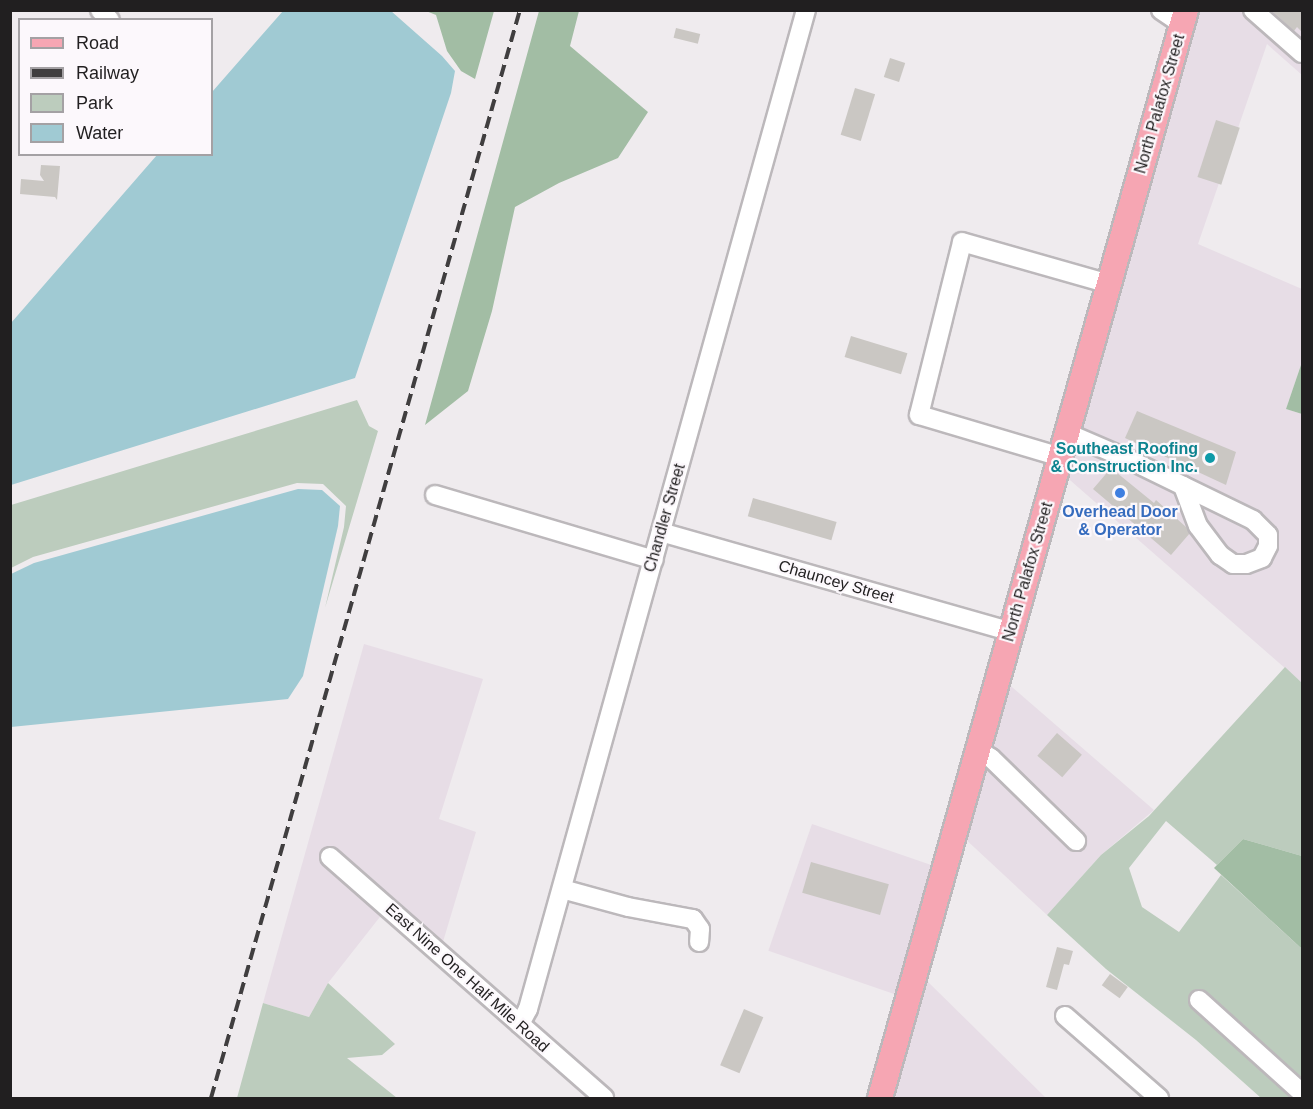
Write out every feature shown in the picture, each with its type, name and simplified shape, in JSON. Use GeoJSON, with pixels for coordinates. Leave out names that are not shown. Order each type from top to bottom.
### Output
{"type":"FeatureCollection","features":[{"type":"Feature","properties":{"kind":"main road","name":"North Palafox Street"},"geometry":{"type":"LineString","coordinates":[[880,1098],[1184,17]]}},
{"type":"Feature","properties":{"kind":"street","name":"Chandler Street"},"geometry":{"type":"LineString","coordinates":[[520,1024],[528,1009],[562,889],[806,10]]}},
{"type":"Feature","properties":{"kind":"street"},"geometry":{"type":"LineString","coordinates":[[1161,10],[1184,17]]}},
{"type":"Feature","properties":{"kind":"street"},"geometry":{"type":"LineString","coordinates":[[1253,10],[1302,53]]}},
{"type":"Feature","properties":{"kind":"street"},"geometry":{"type":"LineString","coordinates":[[1061,457],[919,415],[962,243],[1109,284]]}},
{"type":"Feature","properties":{"kind":"street"},"geometry":{"type":"LineString","coordinates":[[1067,433],[1183,486],[1253,520],[1263,528],[1268,536],[1268,546],[1262,558],[1246,564],[1233,564],[1220,555],[1198,526],[1183,486]]}},
{"type":"Feature","properties":{"kind":"street"},"geometry":{"type":"LineString","coordinates":[[435,495],[654,560]]}},
{"type":"Feature","properties":{"kind":"street","name":"Chauncey Street"},"geometry":{"type":"LineString","coordinates":[[662,532],[1011,632]]}},
{"type":"Feature","properties":{"kind":"street"},"geometry":{"type":"LineString","coordinates":[[978,750],[991,758],[1076,841]]}},
{"type":"Feature","properties":{"kind":"street","name":"East Nine One Half Mile Road"},"geometry":{"type":"LineString","coordinates":[[330,856],[604,1098]]}},
{"type":"Feature","properties":{"kind":"street"},"geometry":{"type":"LineString","coordinates":[[562,889],[628,907],[693,920],[700,929],[699,942]]}},
{"type":"Feature","properties":{"kind":"street"},"geometry":{"type":"LineString","coordinates":[[1199,1000],[1302,1093]]}},
{"type":"Feature","properties":{"kind":"street"},"geometry":{"type":"LineString","coordinates":[[1065,1016],[1159,1098]]}},
{"type":"Feature","properties":{"kind":"shaded area"},"geometry":{"type":"Polygon","coordinates":[[[1193,11],[1302,11],[1302,75],[1267,44],[1198,244],[1302,289],[1302,362],[1286,409],[1302,414],[1302,683],[1063,474],[1193,11]]]}},
{"type":"Feature","properties":{"kind":"shaded area"},"geometry":{"type":"Polygon","coordinates":[[[364,644],[483,679],[439,819],[476,832],[442,945],[330,847],[321,858],[383,913],[328,983],[309,1017],[263,1003],[364,644]]]}},
{"type":"Feature","properties":{"kind":"shaded area"},"geometry":{"type":"Polygon","coordinates":[[[1005,681],[1154,810],[1101,855],[1047,915],[961,835],[1005,681]]]}},
{"type":"Feature","properties":{"kind":"shaded area"},"geometry":{"type":"Polygon","coordinates":[[[812,824],[938,867],[894,994],[768,951],[812,824]]]}},
{"type":"Feature","properties":{"kind":"shaded area"},"geometry":{"type":"Polygon","coordinates":[[[922,976],[1046,1098],[887,1098],[922,976]]]}},
{"type":"Feature","properties":{"kind":"green space"},"geometry":{"type":"Polygon","coordinates":[[[426,11],[494,11],[475,79],[461,71],[447,51],[436,15],[426,11]]]}},
{"type":"Feature","properties":{"kind":"green space"},"geometry":{"type":"Polygon","coordinates":[[[539,11],[579,11],[570,46],[648,112],[618,158],[559,183],[515,207],[492,311],[468,391],[425,425],[539,11]]]}},
{"type":"Feature","properties":{"kind":"green space"},"geometry":{"type":"Polygon","coordinates":[[[1302,362],[1302,414],[1286,409],[1302,362]]]}},
{"type":"Feature","properties":{"kind":"green space"},"geometry":{"type":"Polygon","coordinates":[[[357,400],[369,426],[378,431],[325,608],[344,527],[346,506],[323,484],[297,483],[33,557],[11,568],[11,505],[357,400]]]}},
{"type":"Feature","properties":{"kind":"green space"},"geometry":{"type":"Polygon","coordinates":[[[1285,667],[1302,683],[1302,856],[1243,839],[1217,865],[1166,821],[1129,868],[1142,907],[1179,932],[1221,875],[1302,949],[1302,1098],[1261,1098],[1196,1040],[1106,969],[1047,915],[1101,855],[1149,816],[1285,667]]]}},
{"type":"Feature","properties":{"kind":"green space"},"geometry":{"type":"Polygon","coordinates":[[[1243,839],[1302,856],[1302,949],[1214,868],[1243,839]]]}},
{"type":"Feature","properties":{"kind":"green space"},"geometry":{"type":"Polygon","coordinates":[[[328,983],[395,1044],[382,1055],[347,1058],[397,1098],[237,1098],[263,1003],[309,1017],[328,983]]]}},
{"type":"Feature","properties":{"kind":"water"},"geometry":{"type":"Polygon","coordinates":[[[283,11],[391,11],[442,56],[455,71],[451,93],[355,378],[11,485],[11,323],[156,156],[213,156],[213,91],[283,11]]]}},
{"type":"Feature","properties":{"kind":"water"},"geometry":{"type":"Polygon","coordinates":[[[298,489],[322,490],[340,506],[338,526],[303,676],[288,699],[11,727],[11,574],[34,563],[298,489]]]}},
{"type":"Feature","properties":{"kind":"building"},"geometry":{"type":"Polygon","coordinates":[[[1271,10],[1302,10],[1302,32],[1297,27],[1294,31],[1271,10]]]}},
{"type":"Feature","properties":{"kind":"building"},"geometry":{"type":"Polygon","coordinates":[[[676,28],[700,34],[698,44],[674,38],[676,28]]]}},
{"type":"Feature","properties":{"kind":"building"},"geometry":{"type":"Polygon","coordinates":[[[890,58],[905,63],[899,82],[884,77],[890,58]]]}},
{"type":"Feature","properties":{"kind":"building"},"geometry":{"type":"Polygon","coordinates":[[[855,88],[875,94],[861,141],[841,135],[855,88]]]}},
{"type":"Feature","properties":{"kind":"building"},"geometry":{"type":"Polygon","coordinates":[[[1216,120],[1240,128],[1221,185],[1197,177],[1216,120]]]}},
{"type":"Feature","properties":{"kind":"building"},"geometry":{"type":"Polygon","coordinates":[[[41,165],[60,166],[57,200],[55,197],[20,194],[21,179],[44,181],[40,175],[41,165]]]}},
{"type":"Feature","properties":{"kind":"building"},"geometry":{"type":"Polygon","coordinates":[[[851,336],[907,353],[901,374],[845,357],[851,336]]]}},
{"type":"Feature","properties":{"kind":"building"},"geometry":{"type":"Polygon","coordinates":[[[1137,411],[1236,452],[1226,485],[1125,438],[1137,411]]]}},
{"type":"Feature","properties":{"kind":"building"},"geometry":{"type":"Polygon","coordinates":[[[1111,468],[1154,503],[1156,500],[1186,527],[1190,533],[1171,555],[1093,489],[1111,468]]]}},
{"type":"Feature","properties":{"kind":"building"},"geometry":{"type":"Polygon","coordinates":[[[753,498],[837,522],[831,540],[748,516],[753,498]]]}},
{"type":"Feature","properties":{"kind":"building"},"geometry":{"type":"Polygon","coordinates":[[[1057,733],[1082,755],[1062,777],[1037,756],[1057,733]]]}},
{"type":"Feature","properties":{"kind":"building"},"geometry":{"type":"Polygon","coordinates":[[[811,862],[889,884],[880,915],[802,893],[811,862]]]}},
{"type":"Feature","properties":{"kind":"building"},"geometry":{"type":"Polygon","coordinates":[[[1057,947],[1073,951],[1069,965],[1064,964],[1057,990],[1046,987],[1057,947]]]}},
{"type":"Feature","properties":{"kind":"building"},"geometry":{"type":"Polygon","coordinates":[[[1110,974],[1128,987],[1120,998],[1102,985],[1110,974]]]}},
{"type":"Feature","properties":{"kind":"building"},"geometry":{"type":"Polygon","coordinates":[[[744,1009],[763,1017],[739,1073],[720,1065],[744,1009]]]}},
{"type":"Feature","properties":{"kind":"railway"},"geometry":{"type":"LineString","coordinates":[[211,1098],[520,10]]}},
{"type":"Feature","properties":{"kind":"place","name":"Southeast Roofing & Construction Inc."},"geometry":{"type":"Point","coordinates":[1210,458]}},
{"type":"Feature","properties":{"kind":"place","name":"Overhead Door & Operator"},"geometry":{"type":"Point","coordinates":[1120,493]}}]}
